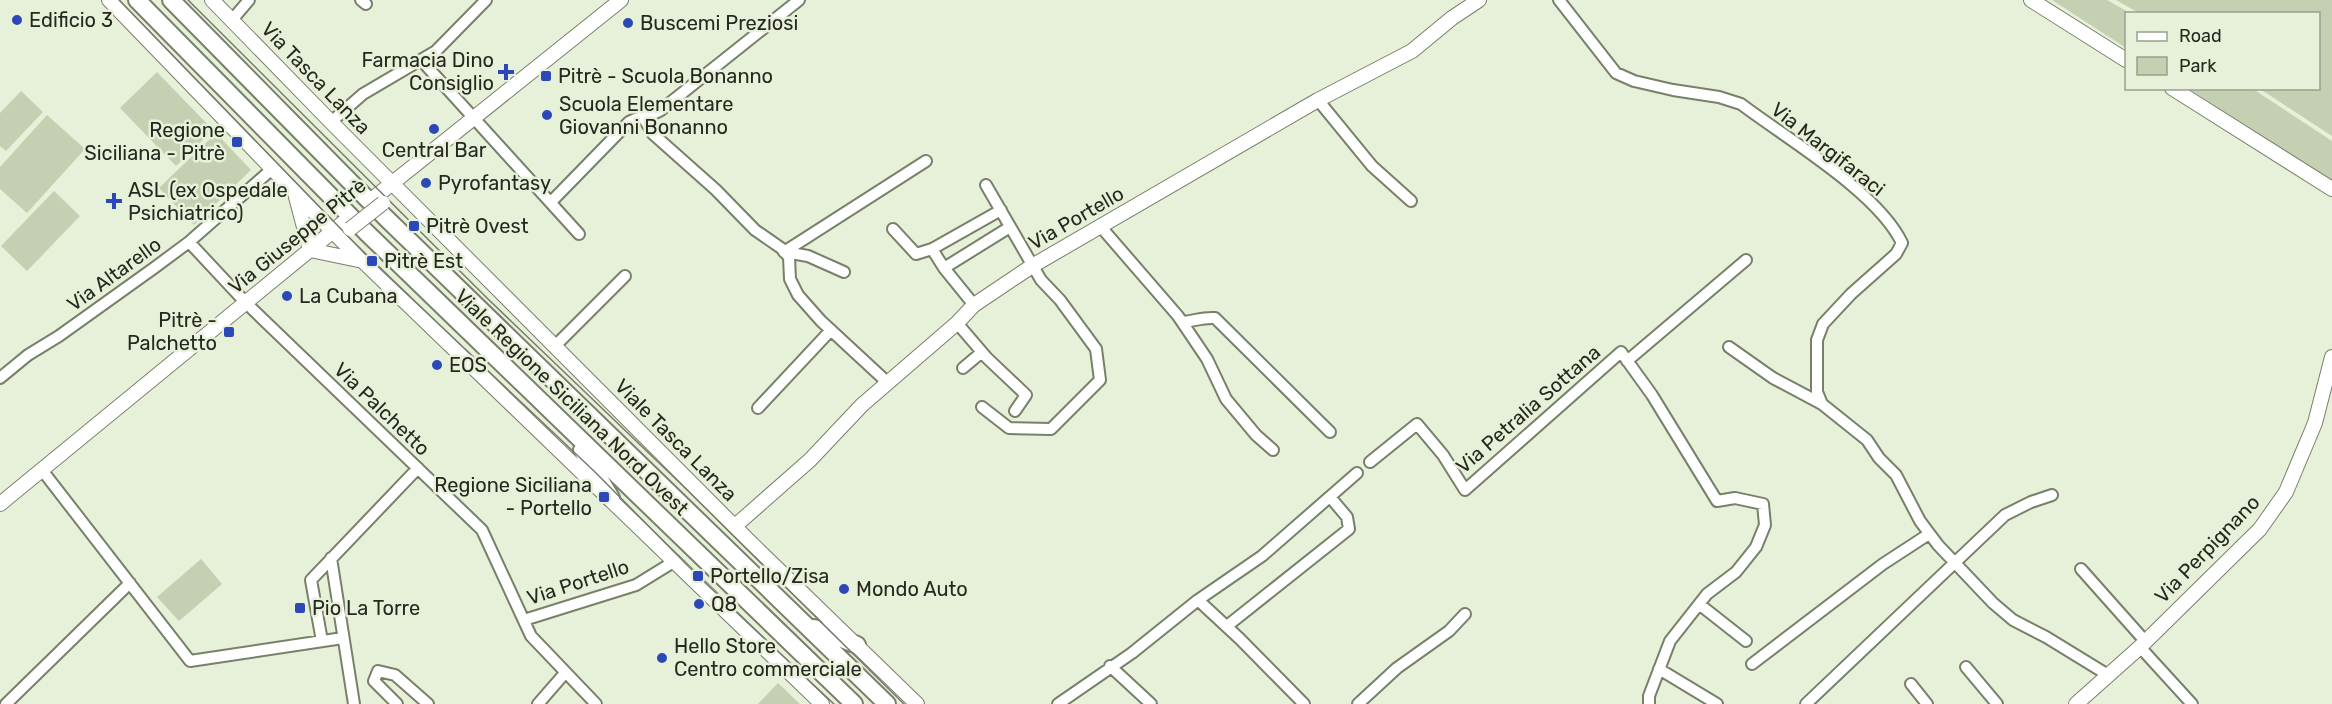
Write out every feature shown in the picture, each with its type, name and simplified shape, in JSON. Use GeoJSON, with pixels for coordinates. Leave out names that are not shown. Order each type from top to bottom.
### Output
{"type":"FeatureCollection","features":[{"type":"Feature","properties":{"kind":"main road"},"geometry":{"type":"LineString","coordinates":[[124,0],[141,4]]}},
{"type":"Feature","properties":{"kind":"main road","name":"Viale Regione Siciliana Nord Ovest"},"geometry":{"type":"LineString","coordinates":[[171,0],[386,218],[887,704]]}},
{"type":"Feature","properties":{"kind":"main road","name":"Viale Regione Siciliana Nord Ovest"},"geometry":{"type":"LineString","coordinates":[[141,4],[255,122],[573,434],[854,704]]}},
{"type":"Feature","properties":{"kind":"main road"},"geometry":{"type":"LineString","coordinates":[[573,434],[611,498]]}},
{"type":"Feature","properties":{"kind":"main road"},"geometry":{"type":"LineString","coordinates":[[805,624],[856,645]]}},
{"type":"Feature","properties":{"kind":"street"},"geometry":{"type":"LineString","coordinates":[[109,0],[296,195],[822,704]]}},
{"type":"Feature","properties":{"kind":"street","name":"Via Tasca Lanza"},"geometry":{"type":"LineString","coordinates":[[212,0],[393,184]]}},
{"type":"Feature","properties":{"kind":"street"},"geometry":{"type":"LineString","coordinates":[[232,20],[249,0]]}},
{"type":"Feature","properties":{"kind":"street"},"geometry":{"type":"LineString","coordinates":[[331,122],[363,94],[436,51],[486,0]]}},
{"type":"Feature","properties":{"kind":"street","name":"Via Giuseppe Pitrè"},"geometry":{"type":"LineString","coordinates":[[0,504],[310,250],[345,233],[347,226],[379,200],[393,184],[621,0]]}},
{"type":"Feature","properties":{"kind":"street"},"geometry":{"type":"LineString","coordinates":[[551,202],[629,122],[650,117],[661,110],[799,0]]}},
{"type":"Feature","properties":{"kind":"street","name":"Via Portello"},"geometry":{"type":"LineString","coordinates":[[735,526],[810,460],[862,405],[960,326],[974,305],[1032,266],[1318,100],[1412,51],[1452,18],[1479,0]]}},
{"type":"Feature","properties":{"kind":"street","name":"Via Margifaraci"},"geometry":{"type":"LineString","coordinates":[[1558,0],[1616,73],[1634,81],[1719,97],[1741,104],[1865,197],[1895,229],[1902,243],[1896,254],[1851,294],[1823,324],[1817,340],[1817,392],[1822,404]]}},
{"type":"Feature","properties":{"kind":"street"},"geometry":{"type":"LineString","coordinates":[[2031,0],[2125,59]]}},
{"type":"Feature","properties":{"kind":"street"},"geometry":{"type":"LineString","coordinates":[[422,61],[579,234]]}},
{"type":"Feature","properties":{"kind":"street"},"geometry":{"type":"LineString","coordinates":[[2175,90],[2332,189]]}},
{"type":"Feature","properties":{"kind":"street"},"geometry":{"type":"LineString","coordinates":[[1318,100],[1372,166],[1411,201]]}},
{"type":"Feature","properties":{"kind":"street"},"geometry":{"type":"LineString","coordinates":[[643,117],[653,134],[716,190],[755,230],[787,255],[808,256],[844,272]]}},
{"type":"Feature","properties":{"kind":"street"},"geometry":{"type":"LineString","coordinates":[[787,255],[926,161]]}},
{"type":"Feature","properties":{"kind":"street","name":"Via Altarello"},"geometry":{"type":"LineString","coordinates":[[0,378],[28,355],[59,336],[189,242],[271,170]]}},
{"type":"Feature","properties":{"kind":"street"},"geometry":{"type":"LineString","coordinates":[[393,184],[410,201]]}},
{"type":"Feature","properties":{"kind":"street"},"geometry":{"type":"LineString","coordinates":[[982,407],[1009,428],[1051,429],[1100,380],[1096,350],[1032,266],[986,185]]}},
{"type":"Feature","properties":{"kind":"street"},"geometry":{"type":"LineString","coordinates":[[296,195],[310,250],[363,261]]}},
{"type":"Feature","properties":{"kind":"street","name":"Via Giuseppe Pitrè"},"geometry":{"type":"LineString","coordinates":[[379,200],[392,197],[410,201]]}},
{"type":"Feature","properties":{"kind":"street","name":"Viale Tasca Lanza"},"geometry":{"type":"LineString","coordinates":[[410,201],[735,526],[917,704]]}},
{"type":"Feature","properties":{"kind":"street"},"geometry":{"type":"LineString","coordinates":[[892,229],[916,254],[932,249],[1001,210]]}},
{"type":"Feature","properties":{"kind":"street"},"geometry":{"type":"LineString","coordinates":[[944,268],[1010,227]]}},
{"type":"Feature","properties":{"kind":"street"},"geometry":{"type":"LineString","coordinates":[[1101,227],[1183,322],[1207,360],[1226,399],[1256,435],[1273,450]]}},
{"type":"Feature","properties":{"kind":"street","name":"Via Palchetto"},"geometry":{"type":"LineString","coordinates":[[189,242],[246,303],[482,530],[531,636],[596,704]]}},
{"type":"Feature","properties":{"kind":"street"},"geometry":{"type":"LineString","coordinates":[[932,249],[944,268],[974,305]]}},
{"type":"Feature","properties":{"kind":"street"},"geometry":{"type":"LineString","coordinates":[[787,255],[790,279],[798,295],[831,330],[888,383]]}},
{"type":"Feature","properties":{"kind":"street","name":"Via Petralia Sottana"},"geometry":{"type":"LineString","coordinates":[[1370,462],[1417,424],[1443,455],[1465,490],[1621,352],[1628,361],[1746,260]]}},
{"type":"Feature","properties":{"kind":"street"},"geometry":{"type":"LineString","coordinates":[[555,346],[625,276]]}},
{"type":"Feature","properties":{"kind":"street"},"geometry":{"type":"LineString","coordinates":[[1183,322],[1203,317],[1215,318],[1330,432]]}},
{"type":"Feature","properties":{"kind":"street"},"geometry":{"type":"LineString","coordinates":[[960,326],[982,352],[1026,395],[1016,411]]}},
{"type":"Feature","properties":{"kind":"street"},"geometry":{"type":"LineString","coordinates":[[758,408],[831,330]]}},
{"type":"Feature","properties":{"kind":"street"},"geometry":{"type":"LineString","coordinates":[[1729,347],[1773,378],[1822,404],[1867,440],[1879,458],[1896,475],[1929,534],[1993,603],[2013,620],[2046,637],[2108,675]]}},
{"type":"Feature","properties":{"kind":"street"},"geometry":{"type":"LineString","coordinates":[[963,368],[982,352]]}},
{"type":"Feature","properties":{"kind":"street","name":"Via Perpignano"},"geometry":{"type":"LineString","coordinates":[[2076,704],[2142,644],[2260,529],[2286,492],[2315,423],[2332,357]]}},
{"type":"Feature","properties":{"kind":"street"},"geometry":{"type":"LineString","coordinates":[[1628,361],[1717,501],[1735,498],[1763,504],[1765,525],[1756,547],[1736,572],[1707,594],[1670,641],[1649,696],[1649,704]]}},
{"type":"Feature","properties":{"kind":"street"},"geometry":{"type":"LineString","coordinates":[[322,641],[311,580],[418,468]]}},
{"type":"Feature","properties":{"kind":"street"},"geometry":{"type":"LineString","coordinates":[[42,470],[190,661],[343,638]]}},
{"type":"Feature","properties":{"kind":"street"},"geometry":{"type":"LineString","coordinates":[[1058,704],[1132,653],[1198,600],[1262,556],[1357,473]]}},
{"type":"Feature","properties":{"kind":"street"},"geometry":{"type":"LineString","coordinates":[[1806,704],[2005,515],[2052,495]]}},
{"type":"Feature","properties":{"kind":"street"},"geometry":{"type":"LineString","coordinates":[[1227,626],[1349,529],[1347,517],[1330,497]]}},
{"type":"Feature","properties":{"kind":"street"},"geometry":{"type":"LineString","coordinates":[[1752,664],[1883,564],[1929,534]]}},
{"type":"Feature","properties":{"kind":"street"},"geometry":{"type":"LineString","coordinates":[[331,558],[354,704]]}},
{"type":"Feature","properties":{"kind":"street","name":"Via Portello"},"geometry":{"type":"LineString","coordinates":[[524,620],[636,585],[675,561]]}},
{"type":"Feature","properties":{"kind":"street"},"geometry":{"type":"LineString","coordinates":[[2081,568],[2192,704]]}},
{"type":"Feature","properties":{"kind":"street"},"geometry":{"type":"LineString","coordinates":[[12,702],[130,584]]}},
{"type":"Feature","properties":{"kind":"street"},"geometry":{"type":"LineString","coordinates":[[1198,600],[1304,704]]}},
{"type":"Feature","properties":{"kind":"street"},"geometry":{"type":"LineString","coordinates":[[1699,604],[1746,641]]}},
{"type":"Feature","properties":{"kind":"street"},"geometry":{"type":"LineString","coordinates":[[1358,704],[1397,668],[1449,631],[1465,614]]}},
{"type":"Feature","properties":{"kind":"street"},"geometry":{"type":"LineString","coordinates":[[1110,666],[1151,704]]}},
{"type":"Feature","properties":{"kind":"street"},"geometry":{"type":"LineString","coordinates":[[1966,667],[1996,704]]}},
{"type":"Feature","properties":{"kind":"street"},"geometry":{"type":"LineString","coordinates":[[1659,669],[1717,704]]}},
{"type":"Feature","properties":{"kind":"street"},"geometry":{"type":"LineString","coordinates":[[397,704],[374,681],[378,671],[395,675],[428,704]]}},
{"type":"Feature","properties":{"kind":"street"},"geometry":{"type":"LineString","coordinates":[[538,704],[565,673]]}},
{"type":"Feature","properties":{"kind":"street"},"geometry":{"type":"LineString","coordinates":[[1911,684],[1927,704]]}},
{"type":"Feature","properties":{"kind":"green space"},"geometry":{"type":"Polygon","coordinates":[[[2052,0],[2107,0],[2128,12],[2125,12],[2125,47],[2052,0]]]}},
{"type":"Feature","properties":{"kind":"green space"},"geometry":{"type":"Polygon","coordinates":[[[2116,0],[2332,0],[2332,136],[2262,90],[2320,90],[2320,12],[2137,12],[2116,0]]]}},
{"type":"Feature","properties":{"kind":"green space"},"geometry":{"type":"Polygon","coordinates":[[[157,72],[213,130],[176,166],[120,108],[157,72]]]}},
{"type":"Feature","properties":{"kind":"green space"},"geometry":{"type":"Polygon","coordinates":[[[2191,90],[2255,90],[2332,141],[2332,181],[2191,90]]]}},
{"type":"Feature","properties":{"kind":"green space"},"geometry":{"type":"Polygon","coordinates":[[[21,91],[43,112],[6,151],[0,146],[0,113],[21,91]]]}},
{"type":"Feature","properties":{"kind":"green space"},"geometry":{"type":"Polygon","coordinates":[[[47,115],[85,149],[27,213],[0,189],[0,167],[47,115]]]}},
{"type":"Feature","properties":{"kind":"green space"},"geometry":{"type":"Polygon","coordinates":[[[216,133],[251,170],[194,225],[159,188],[216,133]]]}},
{"type":"Feature","properties":{"kind":"green space"},"geometry":{"type":"Polygon","coordinates":[[[54,191],[80,216],[27,271],[1,246],[54,191]]]}},
{"type":"Feature","properties":{"kind":"green space"},"geometry":{"type":"Polygon","coordinates":[[[201,559],[222,584],[179,621],[157,597],[201,559]]]}},
{"type":"Feature","properties":{"kind":"green space"},"geometry":{"type":"Polygon","coordinates":[[[778,683],[800,704],[758,704],[778,683]]]}},
{"type":"Feature","properties":{"kind":"tram line"},"geometry":{"type":"LineString","coordinates":[[119,0],[372,261],[595,472],[698,576],[834,704]]}},
{"type":"Feature","properties":{"kind":"tram line"},"geometry":{"type":"LineString","coordinates":[[188,0],[489,300],[680,483],[904,704]]}},
{"type":"Feature","properties":{"kind":"place","name":"Edificio 3"},"geometry":{"type":"Point","coordinates":[17,20]}},
{"type":"Feature","properties":{"kind":"place","name":"Buscemi Preziosi"},"geometry":{"type":"Point","coordinates":[628,23]}},
{"type":"Feature","properties":{"kind":"place","name":"Farmacia Dino Consiglio"},"geometry":{"type":"Point","coordinates":[506,72]}},
{"type":"Feature","properties":{"kind":"place","name":"Pitrè - Scuola Bonanno"},"geometry":{"type":"Point","coordinates":[546,76]}},
{"type":"Feature","properties":{"kind":"place","name":"Scuola Elementare Giovanni Bonanno"},"geometry":{"type":"Point","coordinates":[547,115]}},
{"type":"Feature","properties":{"kind":"place","name":"Central Bar"},"geometry":{"type":"Point","coordinates":[434,129]}},
{"type":"Feature","properties":{"kind":"place","name":"Regione Siciliana - Pitrè"},"geometry":{"type":"Point","coordinates":[237,142]}},
{"type":"Feature","properties":{"kind":"place","name":"Pyrofantasy"},"geometry":{"type":"Point","coordinates":[426,183]}},
{"type":"Feature","properties":{"kind":"place","name":"ASL (ex Ospedale Psichiatrico)"},"geometry":{"type":"Point","coordinates":[114,201]}},
{"type":"Feature","properties":{"kind":"place","name":"Pitrè Ovest"},"geometry":{"type":"Point","coordinates":[414,226]}},
{"type":"Feature","properties":{"kind":"place","name":"Pitrè Est"},"geometry":{"type":"Point","coordinates":[372,261]}},
{"type":"Feature","properties":{"kind":"place","name":"La Cubana"},"geometry":{"type":"Point","coordinates":[287,296]}},
{"type":"Feature","properties":{"kind":"place","name":"Pitrè - Palchetto"},"geometry":{"type":"Point","coordinates":[229,332]}},
{"type":"Feature","properties":{"kind":"place","name":"EOS"},"geometry":{"type":"Point","coordinates":[437,365]}},
{"type":"Feature","properties":{"kind":"place","name":"Regione Siciliana - Portello"},"geometry":{"type":"Point","coordinates":[604,497]}},
{"type":"Feature","properties":{"kind":"place","name":"Portello/Zisa"},"geometry":{"type":"Point","coordinates":[698,576]}},
{"type":"Feature","properties":{"kind":"place","name":"Mondo Auto"},"geometry":{"type":"Point","coordinates":[844,589]}},
{"type":"Feature","properties":{"kind":"place","name":"Q8"},"geometry":{"type":"Point","coordinates":[699,604]}},
{"type":"Feature","properties":{"kind":"place","name":"Pio La Torre"},"geometry":{"type":"Point","coordinates":[300,608]}},
{"type":"Feature","properties":{"kind":"place","name":"Hello Store Centro commerciale"},"geometry":{"type":"Point","coordinates":[662,658]}}]}
